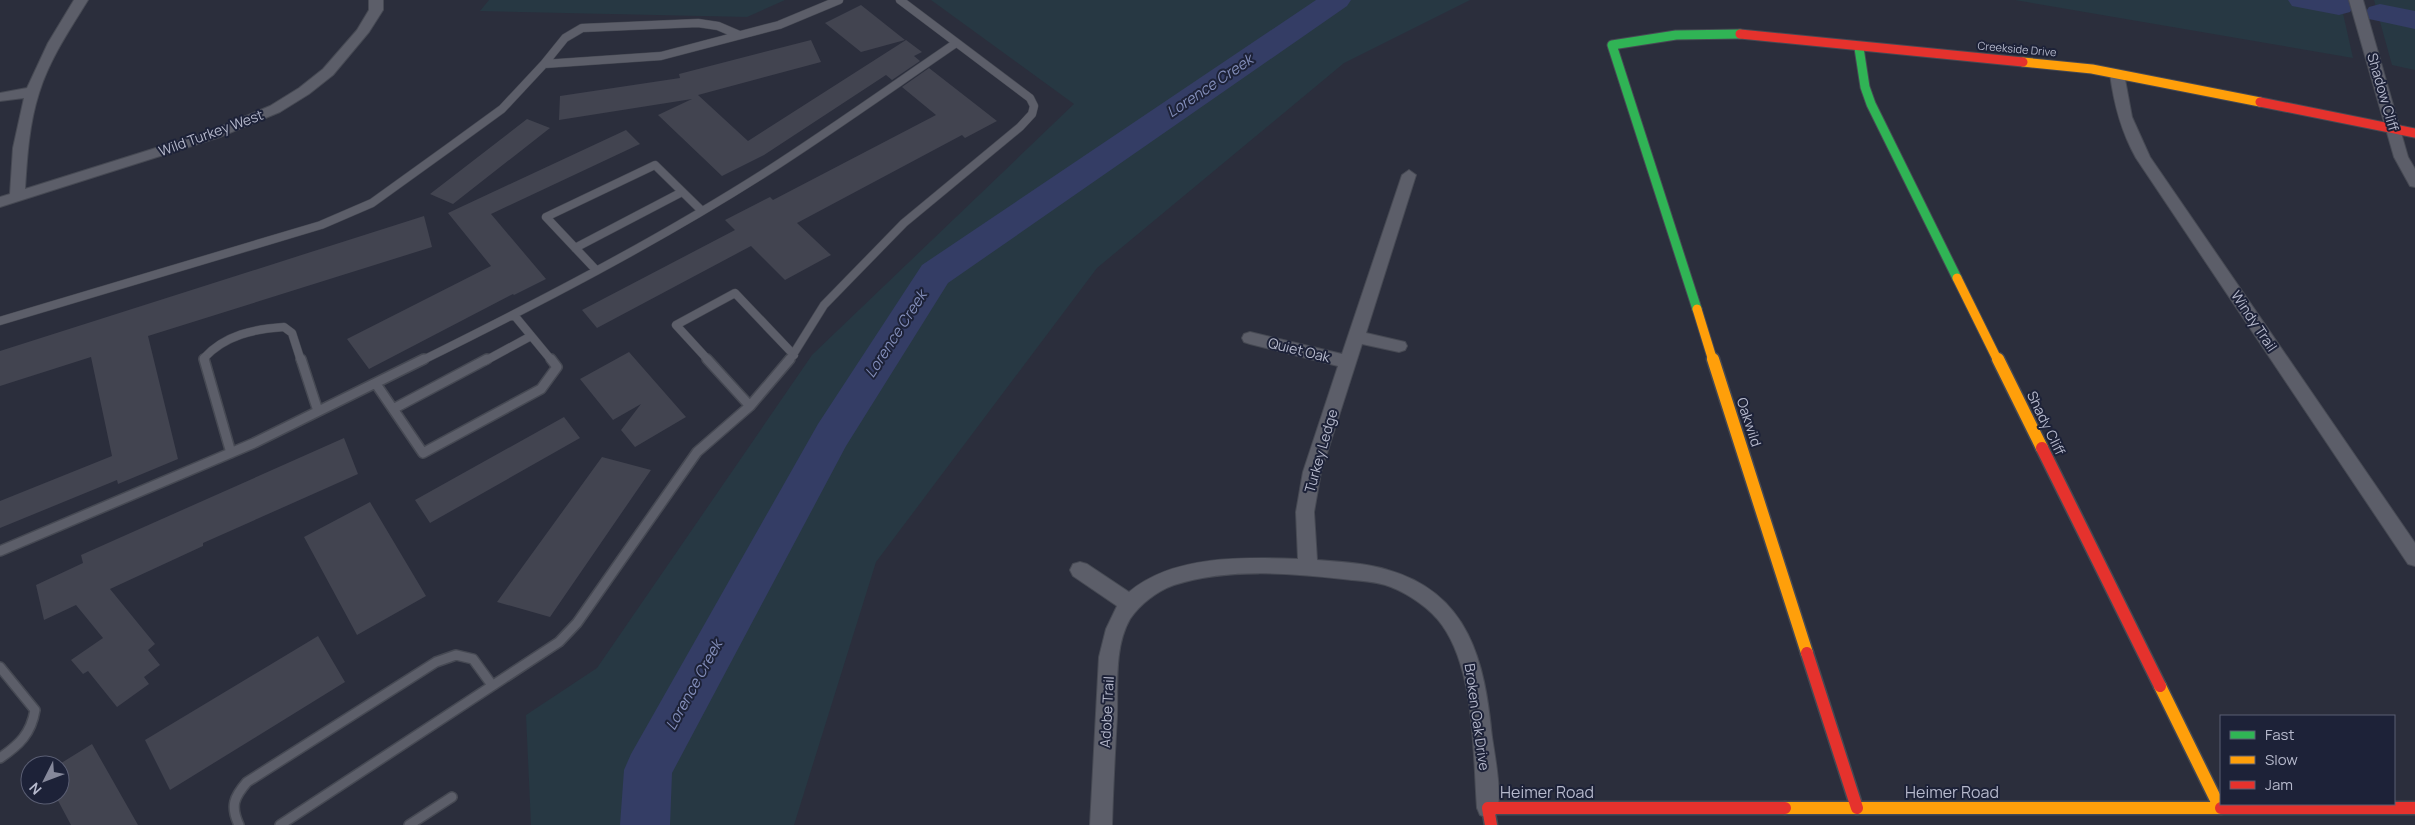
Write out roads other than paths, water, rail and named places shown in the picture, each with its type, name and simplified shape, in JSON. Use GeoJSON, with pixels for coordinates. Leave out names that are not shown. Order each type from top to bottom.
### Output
{"type":"FeatureCollection","features":[{"type":"Feature","properties":{"kind":"street"},"geometry":{"type":"LineString","coordinates":[[16,196],[20,148],[32,92],[55,43],[81,0]]}},
{"type":"Feature","properties":{"kind":"street","name":"Wild Turkey West"},"geometry":{"type":"LineString","coordinates":[[0,202],[215,134],[275,109],[304,91],[328,72],[376,10],[376,0]]}},
{"type":"Feature","properties":{"kind":"street","name":"Shadow Cliff"},"geometry":{"type":"LineString","coordinates":[[2356,0],[2401,157],[2415,182]]}},
{"type":"Feature","properties":{"kind":"street","name":"Creekside Drive"},"geometry":{"type":"LineString","coordinates":[[1612,45],[1665,34],[1718,32],[1859,48],[2092,69],[2415,133]]}},
{"type":"Feature","properties":{"kind":"street","name":"Oakwild"},"geometry":{"type":"LineString","coordinates":[[1612,45],[1857,808]]}},
{"type":"Feature","properties":{"kind":"street","name":"Shady Cliff"},"geometry":{"type":"LineString","coordinates":[[1859,48],[1865,87],[1870,104],[2220,808]]}},
{"type":"Feature","properties":{"kind":"street","name":"Windy Trail"},"geometry":{"type":"LineString","coordinates":[[2118,74],[2122,114],[2130,135],[2143,158],[2415,558]]}},
{"type":"Feature","properties":{"kind":"street"},"geometry":{"type":"LineString","coordinates":[[0,97],[32,92]]}},
{"type":"Feature","properties":{"kind":"street","name":"Turkey Ledge"},"geometry":{"type":"LineString","coordinates":[[1308,567],[1305,512],[1312,472],[1409,175]]}},
{"type":"Feature","properties":{"kind":"street"},"geometry":{"type":"LineString","coordinates":[[1356,337],[1400,346]]}},
{"type":"Feature","properties":{"kind":"street","name":"Quiet Oak"},"geometry":{"type":"LineString","coordinates":[[1250,338],[1348,362]]}},
{"type":"Feature","properties":{"kind":"street","name":"Adobe Trail"},"geometry":{"type":"LineString","coordinates":[[1101,825],[1109,657],[1114,634],[1123,613],[1130,604],[1154,586],[1180,575],[1224,567],[1308,567]]}},
{"type":"Feature","properties":{"kind":"street","name":"Broken Oak Drive"},"geometry":{"type":"LineString","coordinates":[[1308,567],[1367,573],[1390,578],[1422,594],[1449,618],[1466,648],[1474,675],[1489,816]]}},
{"type":"Feature","properties":{"kind":"street"},"geometry":{"type":"LineString","coordinates":[[1080,570],[1130,604]]}},
{"type":"Feature","properties":{"kind":"street","name":"Heimer Road"},"geometry":{"type":"LineString","coordinates":[[1489,816],[1857,808],[2415,808]]}},
{"type":"Feature","properties":{"kind":"lane"},"geometry":{"type":"LineString","coordinates":[[544,64],[660,56],[779,24],[839,0]]}},
{"type":"Feature","properties":{"kind":"lane"},"geometry":{"type":"LineString","coordinates":[[280,825],[559,642],[577,623],[697,452],[750,406],[794,355],[824,305],[904,223],[1020,127],[1032,114],[1034,106],[1030,98],[900,0]]}},
{"type":"Feature","properties":{"kind":"lane"},"geometry":{"type":"LineString","coordinates":[[0,321],[322,225],[372,203],[502,109],[544,64],[564,38],[582,28],[698,23],[718,26],[739,35]]}},
{"type":"Feature","properties":{"kind":"lane"},"geometry":{"type":"LineString","coordinates":[[0,551],[231,453],[376,384],[514,315],[702,211],[766,172],[956,43]]}},
{"type":"Feature","properties":{"kind":"lane"},"geometry":{"type":"LineString","coordinates":[[596,270],[546,217],[655,165],[702,211]]}},
{"type":"Feature","properties":{"kind":"lane"},"geometry":{"type":"LineString","coordinates":[[575,248],[682,192]]}},
{"type":"Feature","properties":{"kind":"lane"},"geometry":{"type":"LineString","coordinates":[[750,406],[676,325],[734,293],[794,355]]}},
{"type":"Feature","properties":{"kind":"lane"},"geometry":{"type":"LineString","coordinates":[[376,384],[423,453],[541,389],[557,367],[514,315]]}},
{"type":"Feature","properties":{"kind":"lane"},"geometry":{"type":"LineString","coordinates":[[231,453],[204,358],[212,347],[262,328],[284,327],[292,333],[318,411]]}},
{"type":"Feature","properties":{"kind":"lane"},"geometry":{"type":"LineString","coordinates":[[393,410],[531,336]]}},
{"type":"Feature","properties":{"kind":"lane"},"geometry":{"type":"LineString","coordinates":[[239,825],[232,810],[234,797],[247,782],[436,662],[456,655],[473,659],[492,685]]}},
{"type":"Feature","properties":{"kind":"lane"},"geometry":{"type":"LineString","coordinates":[[0,667],[35,710],[33,726],[22,743],[0,758]]}},
{"type":"Feature","properties":{"kind":"lane"},"geometry":{"type":"LineString","coordinates":[[409,825],[452,797]]}},
{"type":"Feature","properties":{"kind":"waterway","name":"Lorence Creek"},"geometry":{"type":"LineString","coordinates":[[645,825],[648,770],[832,435],[935,274],[1336,0]]}},
{"type":"Feature","properties":{"kind":"waterway","name":"Lorence Creek"},"geometry":{"type":"LineString","coordinates":[[2303,0],[2339,6]]}},
{"type":"Feature","properties":{"kind":"waterway","name":"Lorence Creek"},"geometry":{"type":"LineString","coordinates":[[2380,13],[2415,20]]}}]}
